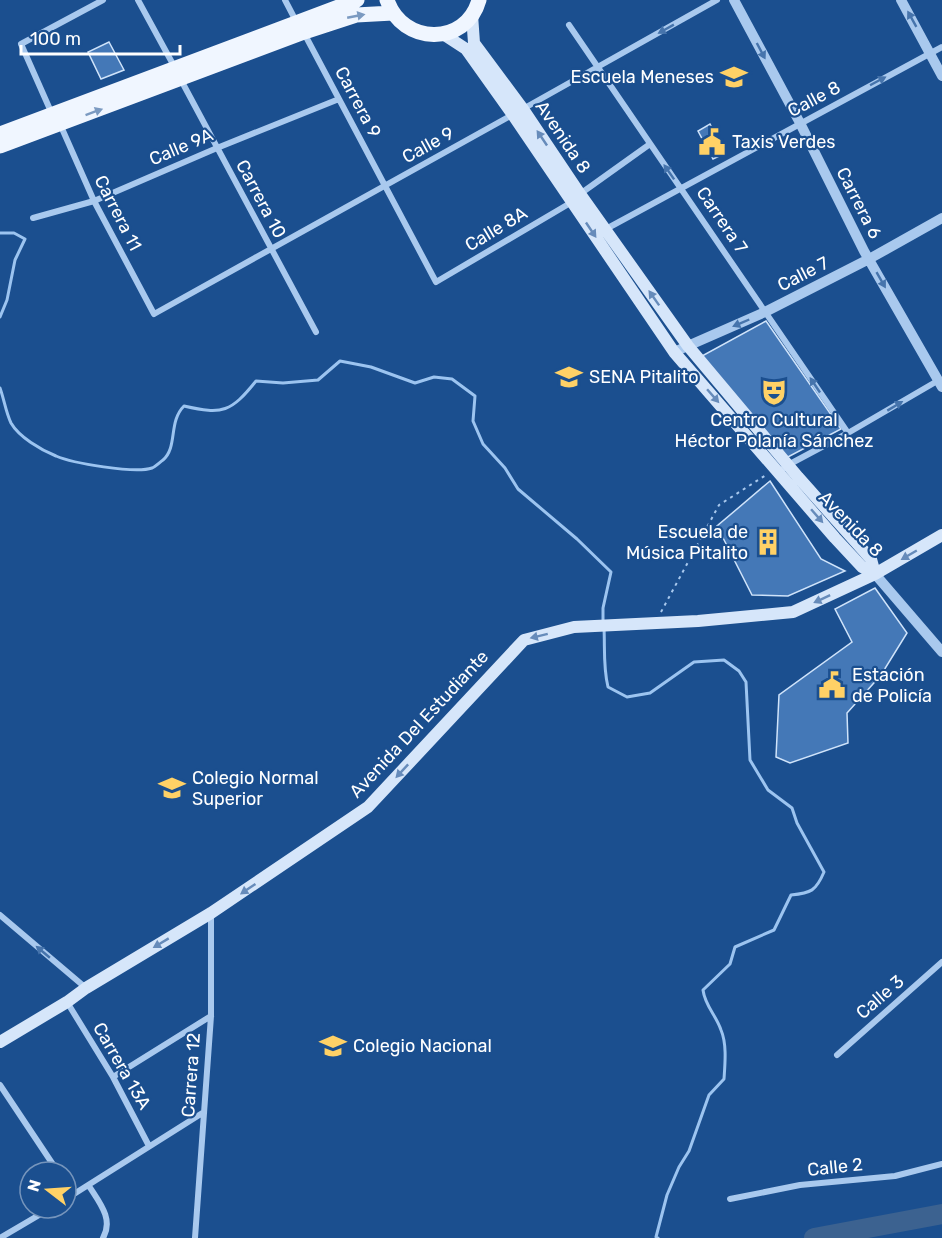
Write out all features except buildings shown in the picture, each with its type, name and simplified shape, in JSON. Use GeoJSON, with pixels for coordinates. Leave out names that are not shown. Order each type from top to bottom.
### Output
{"type":"FeatureCollection","features":[{"type":"Feature","properties":{"kind":"main road"},"geometry":{"type":"LineString","coordinates":[[0,134],[56,119],[178,74],[300,28],[357,0]]}},
{"type":"Feature","properties":{"kind":"main road"},"geometry":{"type":"LineString","coordinates":[[300,28],[390,7],[410,29],[420,33],[443,34],[459,27],[472,15],[479,0]]}},
{"type":"Feature","properties":{"kind":"main road","name":"Avenida 8"},"geometry":{"type":"LineString","coordinates":[[472,15],[474,43],[675,352],[781,468]]}},
{"type":"Feature","properties":{"kind":"main road","name":"Avenida 8"},"geometry":{"type":"LineString","coordinates":[[443,34],[466,49],[518,112]]}},
{"type":"Feature","properties":{"kind":"main road"},"geometry":{"type":"LineString","coordinates":[[0,146],[56,119]]}},
{"type":"Feature","properties":{"kind":"main road","name":"Avenida 8"},"geometry":{"type":"LineString","coordinates":[[576,198],[605,230],[687,346],[781,468],[855,560],[875,574]]}},
{"type":"Feature","properties":{"kind":"main road","name":"Avenida Del Estudiante"},"geometry":{"type":"LineString","coordinates":[[0,1042],[211,913],[368,807],[524,640],[574,627],[793,612],[875,574],[942,535]]}},
{"type":"Feature","properties":{"kind":"street","name":"Carrera 11"},"geometry":{"type":"LineString","coordinates":[[103,0],[21,44],[94,201],[154,314]]}},
{"type":"Feature","properties":{"kind":"street","name":"Carrera 10"},"geometry":{"type":"LineString","coordinates":[[138,0],[316,332]]}},
{"type":"Feature","properties":{"kind":"street","name":"Carrera 9"},"geometry":{"type":"LineString","coordinates":[[285,0],[436,282]]}},
{"type":"Feature","properties":{"kind":"street","name":"Calle 9"},"geometry":{"type":"LineString","coordinates":[[154,314],[717,0]]}},
{"type":"Feature","properties":{"kind":"street","name":"Carrera 6"},"geometry":{"type":"LineString","coordinates":[[734,0],[869,259],[941,382]]}},
{"type":"Feature","properties":{"kind":"street"},"geometry":{"type":"LineString","coordinates":[[901,0],[942,76]]}},
{"type":"Feature","properties":{"kind":"street","name":"Carrera 7"},"geometry":{"type":"LineString","coordinates":[[569,26],[848,433]]}},
{"type":"Feature","properties":{"kind":"street","name":"Calle 8"},"geometry":{"type":"LineString","coordinates":[[605,230],[942,47]]}},
{"type":"Feature","properties":{"kind":"street","name":"Calle 9A"},"geometry":{"type":"LineString","coordinates":[[33,218],[94,201],[339,99]]}},
{"type":"Feature","properties":{"kind":"street","name":"Calle 8A"},"geometry":{"type":"LineString","coordinates":[[436,282],[576,198],[650,144]]}},
{"type":"Feature","properties":{"kind":"street","name":"Calle 7"},"geometry":{"type":"LineString","coordinates":[[675,352],[765,312],[869,259],[942,218]]}},
{"type":"Feature","properties":{"kind":"street"},"geometry":{"type":"LineString","coordinates":[[781,468],[941,382]]}},
{"type":"Feature","properties":{"kind":"street"},"geometry":{"type":"LineString","coordinates":[[875,574],[942,652]]}},
{"type":"Feature","properties":{"kind":"street","name":"Carrera 12"},"geometry":{"type":"LineString","coordinates":[[195,1238],[211,1016],[211,913]]}},
{"type":"Feature","properties":{"kind":"street"},"geometry":{"type":"LineString","coordinates":[[0,915],[86,988]]}},
{"type":"Feature","properties":{"kind":"street","name":"Calle 3"},"geometry":{"type":"LineString","coordinates":[[837,1054],[942,962]]}},
{"type":"Feature","properties":{"kind":"street","name":"Carrera 13A"},"geometry":{"type":"LineString","coordinates":[[67,1002],[113,1077],[149,1146]]}},
{"type":"Feature","properties":{"kind":"street"},"geometry":{"type":"LineString","coordinates":[[113,1077],[211,1016]]}},
{"type":"Feature","properties":{"kind":"street"},"geometry":{"type":"LineString","coordinates":[[0,1085],[50,1160]]}},
{"type":"Feature","properties":{"kind":"street"},"geometry":{"type":"LineString","coordinates":[[78,1192],[204,1113]]}},
{"type":"Feature","properties":{"kind":"street","name":"Calle 2"},"geometry":{"type":"LineString","coordinates":[[730,1199],[800,1185],[896,1176],[942,1164]]}},
{"type":"Feature","properties":{"kind":"street"},"geometry":{"type":"LineString","coordinates":[[89,1186],[106,1215],[107,1230],[103,1238]]}},
{"type":"Feature","properties":{"kind":"street"},"geometry":{"type":"LineString","coordinates":[[0,1238],[31,1220]]}},
{"type":"Feature","properties":{"kind":"path"},"geometry":{"type":"LineString","coordinates":[[656,622],[719,505],[781,468]]}},
{"type":"Feature","properties":{"kind":"waterway"},"geometry":{"type":"LineString","coordinates":[[0,233],[14,233],[25,239],[15,260],[7,300],[0,317]]}},
{"type":"Feature","properties":{"kind":"waterway"},"geometry":{"type":"LineString","coordinates":[[0,388],[11,423],[19,433],[37,447],[75,462],[132,470],[155,467],[168,455],[176,419],[184,406],[208,410],[225,409],[240,399],[256,381],[283,383],[318,380],[340,361],[371,367],[415,383],[434,377],[452,379],[475,396],[473,421],[483,444],[505,468],[518,489],[577,539],[611,572],[603,608],[603,621]]}},
{"type":"Feature","properties":{"kind":"waterway"},"geometry":{"type":"LineString","coordinates":[[604,628],[608,687],[627,697],[650,693],[694,662],[724,660],[739,671],[746,682],[750,760],[768,790],[792,808],[797,823],[824,872],[812,890],[791,895],[774,930],[735,947],[730,964],[703,990],[723,1036],[724,1079],[709,1095],[689,1151],[667,1195],[656,1237],[658,1238]]}},
{"type":"Feature","properties":{"kind":"waterway"},"geometry":{"type":"LineString","coordinates":[[814,1238],[942,1214]]}},
{"type":"Feature","properties":{"kind":"place","name":"Escuela Meneses"},"geometry":{"type":"Point","coordinates":[734,77]}},
{"type":"Feature","properties":{"kind":"place","name":"Taxis Verdes"},"geometry":{"type":"Point","coordinates":[712,142]}},
{"type":"Feature","properties":{"kind":"place","name":"SENA Pitalito"},"geometry":{"type":"Point","coordinates":[569,377]}},
{"type":"Feature","properties":{"kind":"place","name":"Centro Cultural Héctor Polanía Sánchez"},"geometry":{"type":"Point","coordinates":[774,392]}},
{"type":"Feature","properties":{"kind":"place","name":"Escuela de Música Pitalito"},"geometry":{"type":"Point","coordinates":[768,542]}},
{"type":"Feature","properties":{"kind":"place","name":"Estación de Policía"},"geometry":{"type":"Point","coordinates":[832,685]}},
{"type":"Feature","properties":{"kind":"place","name":"Colegio Normal Superior"},"geometry":{"type":"Point","coordinates":[172,788]}},
{"type":"Feature","properties":{"kind":"place","name":"Colegio Nacional"},"geometry":{"type":"Point","coordinates":[333,1046]}}]}
